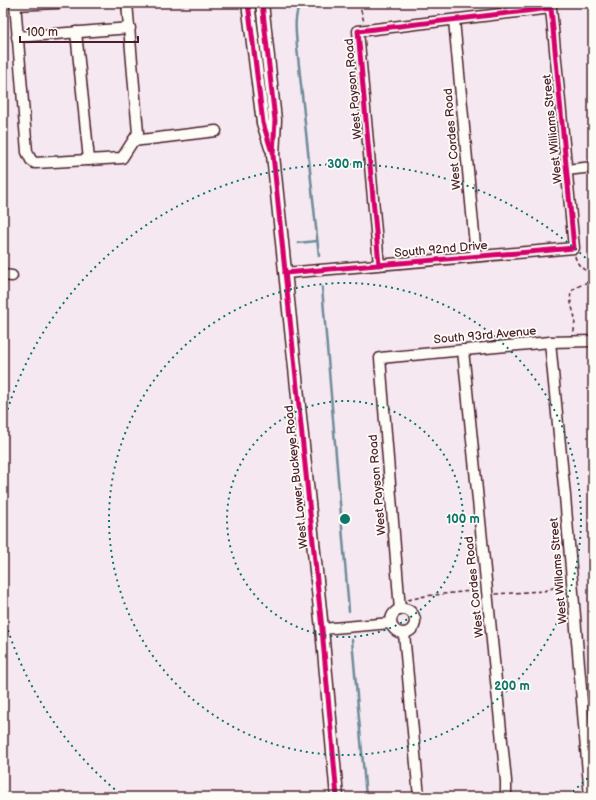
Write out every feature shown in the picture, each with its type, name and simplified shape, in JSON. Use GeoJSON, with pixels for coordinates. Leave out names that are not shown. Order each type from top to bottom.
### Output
{"type":"FeatureCollection","features":[{"type":"Feature","properties":{"kind":"main road","name":"West Lower Buckeye Road"},"geometry":{"type":"LineString","coordinates":[[248,3],[263,124],[273,155]]}},
{"type":"Feature","properties":{"kind":"main road","name":"West Lower Buckeye Road"},"geometry":{"type":"LineString","coordinates":[[262,3],[275,120],[273,155],[322,629],[337,797]]}},
{"type":"Feature","properties":{"kind":"street"},"geometry":{"type":"LineString","coordinates":[[58,3],[15,4],[27,152],[31,160],[35,163],[122,158],[138,133],[128,3]]}},
{"type":"Feature","properties":{"kind":"street","name":"West Williams Street"},"geometry":{"type":"LineString","coordinates":[[454,20],[551,8],[574,248]]}},
{"type":"Feature","properties":{"kind":"street"},"geometry":{"type":"LineString","coordinates":[[362,30],[454,20]]}},
{"type":"Feature","properties":{"kind":"street","name":"West Cordes Road"},"geometry":{"type":"LineString","coordinates":[[454,20],[476,256]]}},
{"type":"Feature","properties":{"kind":"street"},"geometry":{"type":"LineString","coordinates":[[17,37],[130,28]]}},
{"type":"Feature","properties":{"kind":"street","name":"West Payson Road"},"geometry":{"type":"LineString","coordinates":[[362,30],[379,265]]}},
{"type":"Feature","properties":{"kind":"street"},"geometry":{"type":"LineString","coordinates":[[76,32],[89,160]]}},
{"type":"Feature","properties":{"kind":"street"},"geometry":{"type":"LineString","coordinates":[[133,141],[216,131]]}},
{"type":"Feature","properties":{"kind":"street"},"geometry":{"type":"LineString","coordinates":[[566,170],[593,167]]}},
{"type":"Feature","properties":{"kind":"street","name":"South 92nd Drive"},"geometry":{"type":"LineString","coordinates":[[285,274],[574,248]]}},
{"type":"Feature","properties":{"kind":"street","name":"South 93rd Avenue"},"geometry":{"type":"LineString","coordinates":[[380,358],[550,342],[593,341]]}},
{"type":"Feature","properties":{"kind":"street","name":"West Willams Street"},"geometry":{"type":"LineString","coordinates":[[550,342],[572,584],[590,756],[590,797]]}},
{"type":"Feature","properties":{"kind":"street","name":"West Cordes Road"},"geometry":{"type":"LineString","coordinates":[[463,350],[506,781],[506,797]]}},
{"type":"Feature","properties":{"kind":"street","name":"West Payson Road"},"geometry":{"type":"LineString","coordinates":[[380,358],[400,605]]}},
{"type":"Feature","properties":{"kind":"street"},"geometry":{"type":"LineString","coordinates":[[400,605],[411,613],[415,620],[411,630],[404,633],[397,632],[391,623],[394,613],[400,605]]}},
{"type":"Feature","properties":{"kind":"street"},"geometry":{"type":"LineString","coordinates":[[322,629],[391,623]]}},
{"type":"Feature","properties":{"kind":"street"},"geometry":{"type":"LineString","coordinates":[[404,633],[419,797]]}},
{"type":"Feature","properties":{"kind":"path"},"geometry":{"type":"LineString","coordinates":[[359,3],[362,30]]}},
{"type":"Feature","properties":{"kind":"path"},"geometry":{"type":"LineString","coordinates":[[574,248],[576,260],[579,265],[584,270],[593,274]]}},
{"type":"Feature","properties":{"kind":"path"},"geometry":{"type":"LineString","coordinates":[[574,342],[575,318],[571,295],[575,288],[588,282],[593,277]]}},
{"type":"Feature","properties":{"kind":"path"},"geometry":{"type":"LineString","coordinates":[[488,601],[493,601],[493,594],[539,591],[553,589],[565,584],[572,584]]}},
{"type":"Feature","properties":{"kind":"path"},"geometry":{"type":"LineString","coordinates":[[400,605],[425,596],[472,591],[479,592],[487,590]]}},
{"type":"Feature","properties":{"kind":"waterway"},"geometry":{"type":"LineString","coordinates":[[301,3],[298,8],[296,19],[296,36],[319,256]]}},
{"type":"Feature","properties":{"kind":"waterway"},"geometry":{"type":"LineString","coordinates":[[298,243],[317,241]]}},
{"type":"Feature","properties":{"kind":"waterway"},"geometry":{"type":"LineString","coordinates":[[322,287],[349,611]]}},
{"type":"Feature","properties":{"kind":"waterway"},"geometry":{"type":"LineString","coordinates":[[352,640],[366,797]]}},
{"type":"Feature","properties":{"kind":"cycle path"},"geometry":{"type":"LineString","coordinates":[[248,3],[263,123],[271,149]]}},
{"type":"Feature","properties":{"kind":"cycle path"},"geometry":{"type":"LineString","coordinates":[[262,3],[275,120],[273,155],[322,629],[337,797]]}},
{"type":"Feature","properties":{"kind":"cycle path"},"geometry":{"type":"LineString","coordinates":[[285,273],[574,248],[551,8],[358,31],[379,265]]}}]}
